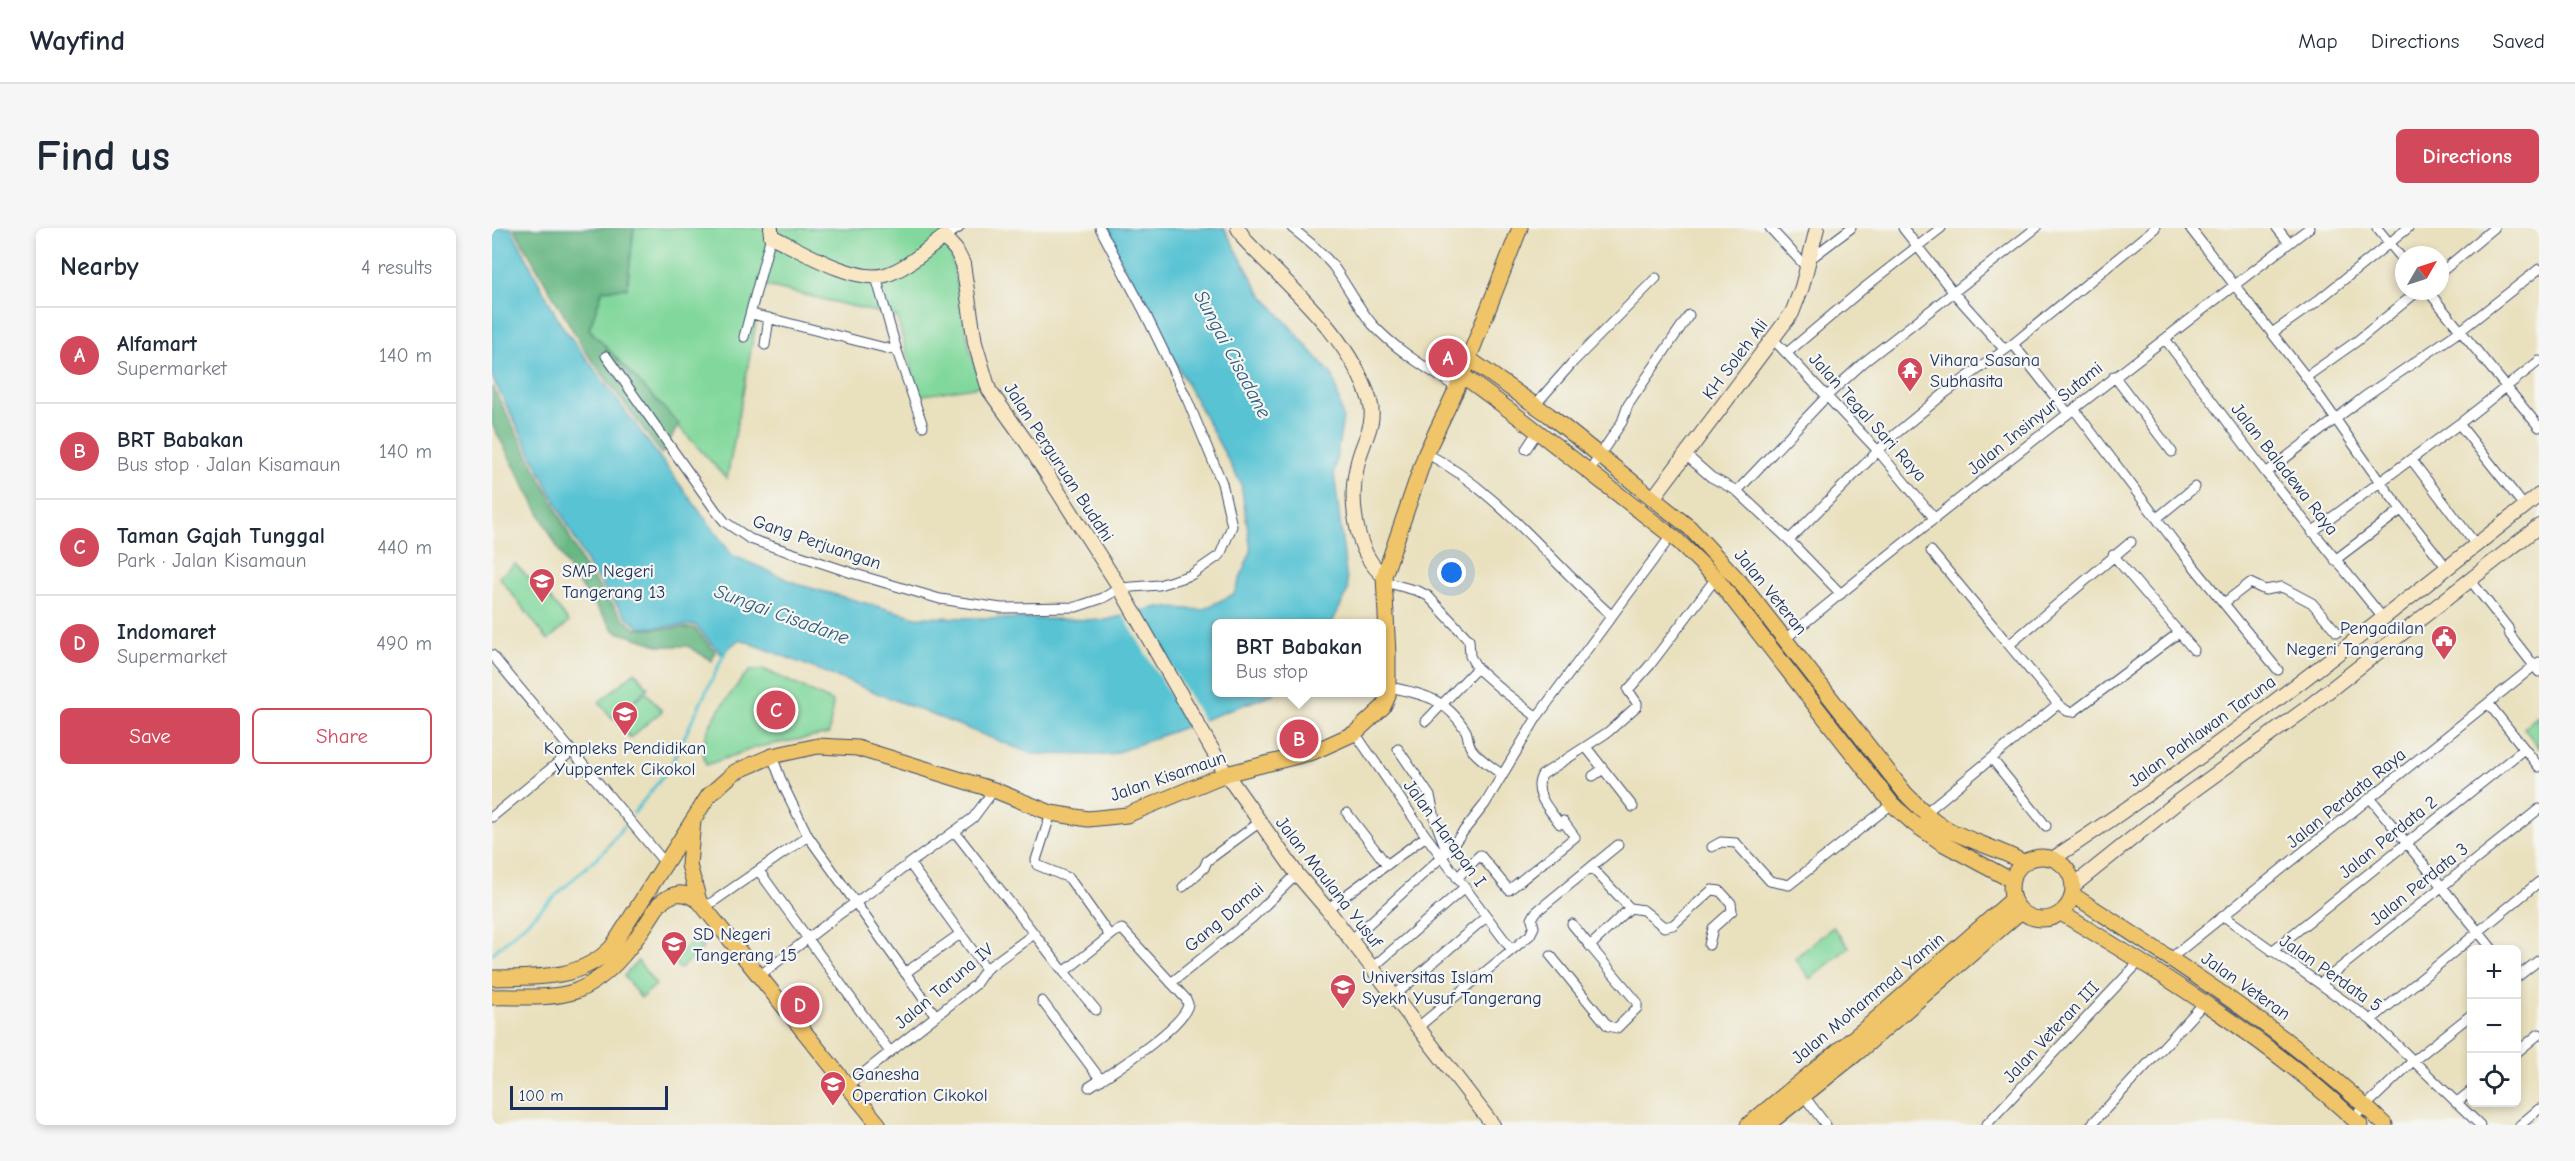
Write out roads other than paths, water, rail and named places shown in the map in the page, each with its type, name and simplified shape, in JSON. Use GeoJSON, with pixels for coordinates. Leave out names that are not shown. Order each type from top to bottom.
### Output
{"type":"FeatureCollection","features":[{"type":"Feature","properties":{"kind":"main road","name":"Jalan Kisamaun"},"geometry":{"type":"LineString","coordinates":[[1386,619],[1384,579],[1426,453],[1460,382],[1520,228]]}},
{"type":"Feature","properties":{"kind":"main road","name":"Jalan Veteran"},"geometry":{"type":"LineString","coordinates":[[1469,359],[1535,405],[1653,498],[1697,536],[1740,582],[1852,727],[1905,793],[1925,813],[1948,829],[2003,851],[2023,862]]}},
{"type":"Feature","properties":{"kind":"main road","name":"Jalan Veteran"},"geometry":{"type":"LineString","coordinates":[[1460,382],[1538,431],[1671,536],[1716,578],[1892,804],[1942,843],[2010,880]]}},
{"type":"Feature","properties":{"kind":"main road","name":"Jalan Kisamaun"},"geometry":{"type":"LineString","coordinates":[[492,978],[543,977],[563,974],[594,962],[612,947],[710,795],[725,780],[746,765],[772,756],[818,746],[857,748],[994,790],[1051,813],[1088,819],[1127,815],[1226,774],[1313,752],[1355,734],[1383,708],[1389,687],[1386,622]]}},
{"type":"Feature","properties":{"kind":"main road"},"geometry":{"type":"LineString","coordinates":[[1841,739],[1852,727]]}},
{"type":"Feature","properties":{"kind":"main road"},"geometry":{"type":"LineString","coordinates":[[694,817],[689,865],[701,904]]}},
{"type":"Feature","properties":{"kind":"main road"},"geometry":{"type":"LineString","coordinates":[[2035,857],[2054,858],[2064,865],[2071,875],[2073,891],[2061,913],[2048,919],[2034,918],[2017,905],[2010,880],[2023,862],[2035,857]]}},
{"type":"Feature","properties":{"kind":"main road","name":"Jalan Veteran"},"geometry":{"type":"LineString","coordinates":[[2073,891],[2309,1056],[2385,1125]]}},
{"type":"Feature","properties":{"kind":"main road"},"geometry":{"type":"LineString","coordinates":[[492,997],[554,995],[577,991],[613,967],[659,904],[678,892],[686,893],[701,904],[879,1125]]}},
{"type":"Feature","properties":{"kind":"main road","name":"Jalan Mohammad Yamin"},"geometry":{"type":"LineString","coordinates":[[1767,1125],[1804,1096],[2017,905]]}},
{"type":"Feature","properties":{"kind":"main road","name":"Jalan Mohammad Yamin"},"geometry":{"type":"LineString","coordinates":[[1748,1125],[2017,905]]}},
{"type":"Feature","properties":{"kind":"main road","name":"Jalan Veteran"},"geometry":{"type":"LineString","coordinates":[[2061,913],[2205,1002],[2303,1076],[2356,1121]]}},
{"type":"Feature","properties":{"kind":"street"},"geometry":{"type":"LineString","coordinates":[[744,337],[752,314],[769,231],[832,265],[876,277],[894,271],[959,228]]}},
{"type":"Feature","properties":{"kind":"street"},"geometry":{"type":"LineString","coordinates":[[1100,228],[1187,399],[1222,483],[1232,526],[1220,555],[1191,575],[1159,585],[1120,588]]}},
{"type":"Feature","properties":{"kind":"street"},"geometry":{"type":"LineString","coordinates":[[1238,228],[1245,240],[1324,323],[1349,360],[1369,398],[1372,420],[1357,465],[1354,496],[1364,550],[1372,565],[1384,579],[1428,596],[1469,640],[1470,656],[1477,668],[1537,717]]}},
{"type":"Feature","properties":{"kind":"street"},"geometry":{"type":"LineString","coordinates":[[1292,228],[1332,266],[1360,309],[1387,339],[1424,367],[1460,382]]}},
{"type":"Feature","properties":{"kind":"street"},"geometry":{"type":"LineString","coordinates":[[1770,228],[1809,264],[1851,228]]}},
{"type":"Feature","properties":{"kind":"street","name":"KH Soleh Ali"},"geometry":{"type":"LineString","coordinates":[[1653,498],[1773,339],[1797,303],[1817,228]]}},
{"type":"Feature","properties":{"kind":"street"},"geometry":{"type":"LineString","coordinates":[[1903,228],[1953,292],[2071,411],[2278,669]]}},
{"type":"Feature","properties":{"kind":"street"},"geometry":{"type":"LineString","coordinates":[[1788,352],[1941,228]]}},
{"type":"Feature","properties":{"kind":"street"},"geometry":{"type":"LineString","coordinates":[[1737,491],[1827,396],[1887,343],[2036,228]]}},
{"type":"Feature","properties":{"kind":"street"},"geometry":{"type":"LineString","coordinates":[[1789,540],[1893,436],[1929,406],[2009,347],[2155,228]]}},
{"type":"Feature","properties":{"kind":"street"},"geometry":{"type":"LineString","coordinates":[[2190,228],[2306,377],[2380,482],[2447,568]]}},
{"type":"Feature","properties":{"kind":"street"},"geometry":{"type":"LineString","coordinates":[[2277,228],[2289,243]]}},
{"type":"Feature","properties":{"kind":"street","name":"Jalan Insinyur Sutami"},"geometry":{"type":"LineString","coordinates":[[1785,639],[2114,376],[2309,228]]}},
{"type":"Feature","properties":{"kind":"street"},"geometry":{"type":"LineString","coordinates":[[2377,228],[2395,250]]}},
{"type":"Feature","properties":{"kind":"street"},"geometry":{"type":"LineString","coordinates":[[2272,333],[2316,302],[2408,228]]}},
{"type":"Feature","properties":{"kind":"street"},"geometry":{"type":"LineString","coordinates":[[2449,266],[2494,228]]}},
{"type":"Feature","properties":{"kind":"street","name":"Jalan Perguruan Buddhi"},"geometry":{"type":"LineString","coordinates":[[944,237],[956,250],[963,264],[975,343],[986,384],[1027,443],[1120,588],[1226,774]]}},
{"type":"Feature","properties":{"kind":"street"},"geometry":{"type":"LineString","coordinates":[[2266,473],[2336,418],[2460,331],[2539,268]]}},
{"type":"Feature","properties":{"kind":"street"},"geometry":{"type":"LineString","coordinates":[[876,277],[897,351],[923,426]]}},
{"type":"Feature","properties":{"kind":"street"},"geometry":{"type":"LineString","coordinates":[[1535,405],[1573,362],[1656,278]]}},
{"type":"Feature","properties":{"kind":"street"},"geometry":{"type":"LineString","coordinates":[[2306,377],[2357,341],[2407,300]]}},
{"type":"Feature","properties":{"kind":"street"},"geometry":{"type":"LineString","coordinates":[[2435,300],[2539,427]]}},
{"type":"Feature","properties":{"kind":"street"},"geometry":{"type":"LineString","coordinates":[[752,314],[897,351]]}},
{"type":"Feature","properties":{"kind":"street"},"geometry":{"type":"LineString","coordinates":[[1589,471],[1622,422],[1628,405],[1689,315]]}},
{"type":"Feature","properties":{"kind":"street"},"geometry":{"type":"LineString","coordinates":[[765,345],[768,318]]}},
{"type":"Feature","properties":{"kind":"street","name":"Jalan Tegal Sari Raya"},"geometry":{"type":"LineString","coordinates":[[1773,339],[1788,352],[1879,452],[1935,519]]}},
{"type":"Feature","properties":{"kind":"street","name":"Jalan Baladewa Raya"},"geometry":{"type":"LineString","coordinates":[[2165,339],[2312,532],[2383,618]]}},
{"type":"Feature","properties":{"kind":"street","name":"Gang Perjuangan"},"geometry":{"type":"LineString","coordinates":[[606,356],[724,522],[750,539],[940,599],[1001,608],[1076,607],[1103,598],[1120,588]]}},
{"type":"Feature","properties":{"kind":"street"},"geometry":{"type":"LineString","coordinates":[[2312,532],[2459,424],[2539,361]]}},
{"type":"Feature","properties":{"kind":"street"},"geometry":{"type":"LineString","coordinates":[[2114,376],[2172,452]]}},
{"type":"Feature","properties":{"kind":"street"},"geometry":{"type":"LineString","coordinates":[[2459,424],[2525,507]]}},
{"type":"Feature","properties":{"kind":"street"},"geometry":{"type":"LineString","coordinates":[[1526,449],[1538,431]]}},
{"type":"Feature","properties":{"kind":"street"},"geometry":{"type":"LineString","coordinates":[[1426,453],[1453,467],[1484,492],[1583,591],[1612,616]]}},
{"type":"Feature","properties":{"kind":"street"},"geometry":{"type":"LineString","coordinates":[[1686,455],[1711,477],[1737,491],[1841,594]]}},
{"type":"Feature","properties":{"kind":"street"},"geometry":{"type":"LineString","coordinates":[[2411,459],[2476,545]]}},
{"type":"Feature","properties":{"kind":"street"},"geometry":{"type":"LineString","coordinates":[[2157,518],[2195,487]]}},
{"type":"Feature","properties":{"kind":"street","name":"Jalan Pahlawan Taruna"},"geometry":{"type":"LineString","coordinates":[[2054,858],[2128,808],[2383,618],[2539,495]]}},
{"type":"Feature","properties":{"kind":"street"},"geometry":{"type":"LineString","coordinates":[[2335,560],[2401,510]]}},
{"type":"Feature","properties":{"kind":"street"},"geometry":{"type":"LineString","coordinates":[[2073,891],[2180,800],[2303,711],[2539,526]]}},
{"type":"Feature","properties":{"kind":"street"},"geometry":{"type":"LineString","coordinates":[[1351,940],[1444,855],[1485,804],[1537,717],[1671,536]]}},
{"type":"Feature","properties":{"kind":"street"},"geometry":{"type":"LineString","coordinates":[[2009,645],[2131,542]]}},
{"type":"Feature","properties":{"kind":"street"},"geometry":{"type":"LineString","coordinates":[[1931,551],[2058,704],[2067,711],[2078,710],[2180,632]]}},
{"type":"Feature","properties":{"kind":"street"},"geometry":{"type":"LineString","coordinates":[[2113,555],[2194,650]]}},
{"type":"Feature","properties":{"kind":"street"},"geometry":{"type":"LineString","coordinates":[[1457,878],[1480,855],[1490,864],[1509,890],[1575,837],[1563,821],[1560,824],[1543,802],[1539,783],[1542,775],[1586,747],[1637,706],[1628,690],[1650,665],[1716,578]]}},
{"type":"Feature","properties":{"kind":"street"},"geometry":{"type":"LineString","coordinates":[[2224,603],[2250,583],[2265,590],[2282,587],[2318,608],[2337,632]]}},
{"type":"Feature","properties":{"kind":"street"},"geometry":{"type":"LineString","coordinates":[[2469,583],[2508,628],[2510,634],[2537,667]]}},
{"type":"Feature","properties":{"kind":"street"},"geometry":{"type":"LineString","coordinates":[[492,655],[665,863]]}},
{"type":"Feature","properties":{"kind":"street","name":"Jalan Perdata Raya"},"geometry":{"type":"LineString","coordinates":[[2171,958],[2225,917],[2488,703],[2537,667]]}},
{"type":"Feature","properties":{"kind":"street"},"geometry":{"type":"LineString","coordinates":[[1426,721],[1477,668]]}},
{"type":"Feature","properties":{"kind":"street"},"geometry":{"type":"LineString","coordinates":[[1389,687],[1428,695],[1442,705],[1467,733],[1467,742],[1474,753],[1503,775]]}},
{"type":"Feature","properties":{"kind":"street"},"geometry":{"type":"LineString","coordinates":[[2488,703],[2539,767]]}},
{"type":"Feature","properties":{"kind":"street"},"geometry":{"type":"LineString","coordinates":[[1925,813],[2058,704]]}},
{"type":"Feature","properties":{"kind":"street","name":"Jalan Harapan I"},"geometry":{"type":"LineString","coordinates":[[1355,734],[1426,837],[1444,855],[1464,888],[1512,950]]}},
{"type":"Feature","properties":{"kind":"street"},"geometry":{"type":"LineString","coordinates":[[1586,747],[1633,807]]}},
{"type":"Feature","properties":{"kind":"street"},"geometry":{"type":"LineString","coordinates":[[1398,748],[1432,802],[1444,855]]}},
{"type":"Feature","properties":{"kind":"street","name":"Jalan Perdata 2"},"geometry":{"type":"LineString","coordinates":[[2272,951],[2524,749]]}},
{"type":"Feature","properties":{"kind":"street"},"geometry":{"type":"LineString","coordinates":[[492,817],[572,752]]}},
{"type":"Feature","properties":{"kind":"street"},"geometry":{"type":"LineString","coordinates":[[772,756],[783,785],[808,836],[936,1016]]}},
{"type":"Feature","properties":{"kind":"street"},"geometry":{"type":"LineString","coordinates":[[1992,759],[2046,826]]}},
{"type":"Feature","properties":{"kind":"street"},"geometry":{"type":"LineString","coordinates":[[1593,776],[1603,769]]}},
{"type":"Feature","properties":{"kind":"street","name":"Jalan Maulana Yusuf"},"geometry":{"type":"LineString","coordinates":[[1226,774],[1297,874],[1327,909],[1493,1125]]}},
{"type":"Feature","properties":{"kind":"street"},"geometry":{"type":"LineString","coordinates":[[759,976],[808,937],[955,832],[972,818],[994,790]]}},
{"type":"Feature","properties":{"kind":"street"},"geometry":{"type":"LineString","coordinates":[[2371,799],[2489,945]]}},
{"type":"Feature","properties":{"kind":"street"},"geometry":{"type":"LineString","coordinates":[[1713,848],[1721,842],[1736,843],[1770,881],[1789,885],[1892,804]]}},
{"type":"Feature","properties":{"kind":"street","name":"Jalan Perdata 3"},"geometry":{"type":"LineString","coordinates":[[2320,984],[2539,808]]}},
{"type":"Feature","properties":{"kind":"street"},"geometry":{"type":"LineString","coordinates":[[1051,813],[1036,860],[1037,864],[1069,878],[1110,936]]}},
{"type":"Feature","properties":{"kind":"street"},"geometry":{"type":"LineString","coordinates":[[1347,813],[1387,865]]}},
{"type":"Feature","properties":{"kind":"street"},"geometry":{"type":"LineString","coordinates":[[1183,887],[1204,868],[1207,861],[1260,822]]}},
{"type":"Feature","properties":{"kind":"street"},"geometry":{"type":"LineString","coordinates":[[955,832],[1096,1010]]}},
{"type":"Feature","properties":{"kind":"street"},"geometry":{"type":"LineString","coordinates":[[701,904],[759,871],[808,836]]}},
{"type":"Feature","properties":{"kind":"street"},"geometry":{"type":"LineString","coordinates":[[1327,909],[1426,837]]}},
{"type":"Feature","properties":{"kind":"street"},"geometry":{"type":"LineString","coordinates":[[1418,1027],[1533,931],[1532,919],[1536,912],[1618,845]]}},
{"type":"Feature","properties":{"kind":"street"},"geometry":{"type":"LineString","coordinates":[[910,864],[986,969]]}},
{"type":"Feature","properties":{"kind":"street"},"geometry":{"type":"LineString","coordinates":[[1591,867],[1630,908],[1643,910],[1664,927],[1669,927],[1712,890],[1717,890],[1731,903],[1732,911],[1713,928],[1709,945]]}},
{"type":"Feature","properties":{"kind":"street"},"geometry":{"type":"LineString","coordinates":[[759,871],[891,1052]]}},
{"type":"Feature","properties":{"kind":"street","name":"Gang Damai"},"geometry":{"type":"LineString","coordinates":[[1171,984],[1252,918],[1297,874]]}},
{"type":"Feature","properties":{"kind":"street"},"geometry":{"type":"LineString","coordinates":[[2371,1020],[2539,882]]}},
{"type":"Feature","properties":{"kind":"street"},"geometry":{"type":"LineString","coordinates":[[1372,968],[1464,888]]}},
{"type":"Feature","properties":{"kind":"street"},"geometry":{"type":"LineString","coordinates":[[1590,946],[1630,908]]}},
{"type":"Feature","properties":{"kind":"street"},"geometry":{"type":"LineString","coordinates":[[1394,996],[1486,917]]}},
{"type":"Feature","properties":{"kind":"street","name":"Jalan Perdata 5"},"geometry":{"type":"LineString","coordinates":[[2225,917],[2371,1020],[2480,1125]]}},
{"type":"Feature","properties":{"kind":"street"},"geometry":{"type":"LineString","coordinates":[[1551,956],[1608,1026],[1617,1028],[1637,1008],[1637,1002],[1572,924]]}},
{"type":"Feature","properties":{"kind":"street"},"geometry":{"type":"LineString","coordinates":[[1064,972],[1119,929],[1125,931],[1188,1004],[1183,1015],[1150,1045],[1089,1088]]}},
{"type":"Feature","properties":{"kind":"street"},"geometry":{"type":"LineString","coordinates":[[905,973],[960,934]]}},
{"type":"Feature","properties":{"kind":"street","name":"Jalan Taruna IV"},"geometry":{"type":"LineString","coordinates":[[847,1086],[975,985],[986,969],[1034,934]]}},
{"type":"Feature","properties":{"kind":"street"},"geometry":{"type":"LineString","coordinates":[[2521,975],[2539,960]]}},
{"type":"Feature","properties":{"kind":"street","name":"Jalan Veteran III"},"geometry":{"type":"LineString","coordinates":[[1986,1125],[2140,961]]}},
{"type":"Feature","properties":{"kind":"street"},"geometry":{"type":"LineString","coordinates":[[1042,1001],[1101,1080]]}},
{"type":"Feature","properties":{"kind":"street"},"geometry":{"type":"LineString","coordinates":[[2091,1125],[2205,1002]]}},
{"type":"Feature","properties":{"kind":"street"},"geometry":{"type":"LineString","coordinates":[[2356,1121],[2364,1105],[2413,1061],[2467,1018]]}},
{"type":"Feature","properties":{"kind":"street"},"geometry":{"type":"LineString","coordinates":[[2521,1050],[2539,1035]]}},
{"type":"Feature","properties":{"kind":"street"},"geometry":{"type":"LineString","coordinates":[[2456,1103],[2467,1094]]}},
{"type":"Feature","properties":{"kind":"street"},"geometry":{"type":"LineString","coordinates":[[1804,1096],[1826,1125]]}},
{"type":"Feature","properties":{"kind":"street"},"geometry":{"type":"LineString","coordinates":[[2520,1125],[2539,1109]]}},
{"type":"Feature","properties":{"kind":"water","name":"Sungai Cisadane"},"geometry":{"type":"Polygon","coordinates":[[[492,228],[511,228],[560,323],[732,555],[800,585],[916,617],[1106,620],[1158,607],[1202,610],[1234,594],[1251,551],[1241,484],[1103,228],[1224,228],[1259,291],[1333,376],[1343,418],[1334,472],[1348,590],[1334,619],[1212,619],[1212,697],[1264,697],[1110,755],[1032,754],[740,639],[721,654],[695,625],[640,628],[625,615],[590,569],[492,377],[492,228]]]}},
{"type":"Feature","properties":{"kind":"waterway"},"geometry":{"type":"LineString","coordinates":[[634,813],[670,767],[728,646]]}},
{"type":"Feature","properties":{"kind":"waterway"},"geometry":{"type":"LineString","coordinates":[[492,954],[605,850],[623,827]]}},
{"type":"Feature","properties":{"kind":"place","name":"Alfamart"},"geometry":{"type":"Point","coordinates":[1448,358]}},
{"type":"Feature","properties":{"kind":"place","name":"Vihara Sasana Subhasita"},"geometry":{"type":"Point","coordinates":[1910,393]}},
{"type":"Feature","properties":{"kind":"place","name":"SMP Negeri Tangerang 13"},"geometry":{"type":"Point","coordinates":[542,604]}},
{"type":"Feature","properties":{"kind":"place","name":"Pengadilan Negeri Tangerang"},"geometry":{"type":"Point","coordinates":[2444,661]}},
{"type":"Feature","properties":{"kind":"place","name":"Taman Gajah Tunggal"},"geometry":{"type":"Point","coordinates":[776,710]}},
{"type":"Feature","properties":{"kind":"place","name":"Kompleks Pendidikan Yuppentek Cikokol"},"geometry":{"type":"Point","coordinates":[625,737]}},
{"type":"Feature","properties":{"kind":"place","name":"BRT Babakan"},"geometry":{"type":"Point","coordinates":[1299,739]}},
{"type":"Feature","properties":{"kind":"place","name":"SD Negeri Tangerang 15"},"geometry":{"type":"Point","coordinates":[674,967]}},
{"type":"Feature","properties":{"kind":"place","name":"Indomaret"},"geometry":{"type":"Point","coordinates":[800,1005]}},
{"type":"Feature","properties":{"kind":"place","name":"Universitas Islam Syekh Yusuf Tangerang"},"geometry":{"type":"Point","coordinates":[1343,1010]}},
{"type":"Feature","properties":{"kind":"place","name":"Ganesha Operation Cikokol"},"geometry":{"type":"Point","coordinates":[833,1107]}}]}
